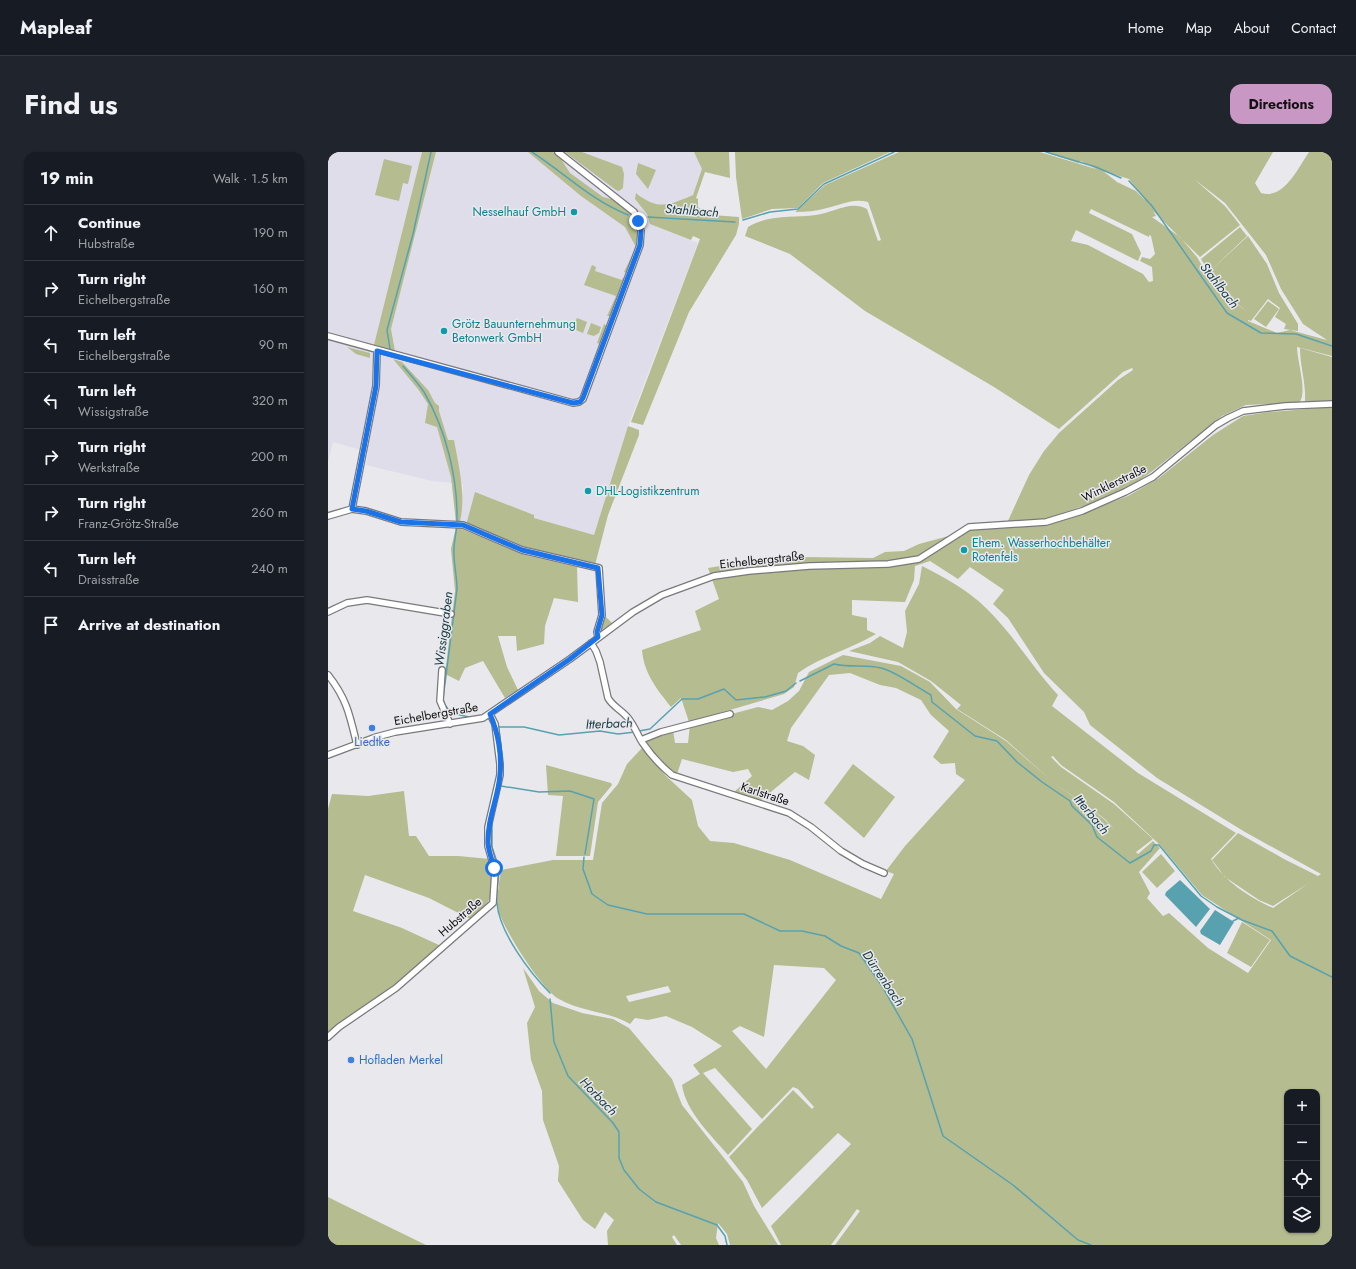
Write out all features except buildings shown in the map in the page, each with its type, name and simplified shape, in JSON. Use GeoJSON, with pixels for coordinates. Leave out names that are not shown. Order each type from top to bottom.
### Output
{"type":"FeatureCollection","features":[{"type":"Feature","properties":{"kind":"street"},"geometry":{"type":"LineString","coordinates":[[328,336],[377,351],[573,403],[580,402],[583,398],[640,245],[641,231],[634,212],[558,152]]}},
{"type":"Feature","properties":{"kind":"street"},"geometry":{"type":"LineString","coordinates":[[352,509],[376,386],[377,351]]}},
{"type":"Feature","properties":{"kind":"street","name":"Winklerstraße"},"geometry":{"type":"LineString","coordinates":[[919,559],[969,527],[1046,522],[1082,511],[1125,492],[1153,477],[1216,425],[1243,411],[1285,406],[1332,404]]}},
{"type":"Feature","properties":{"kind":"street"},"geometry":{"type":"LineString","coordinates":[[328,516],[352,509],[366,511],[401,522],[463,525],[522,550],[598,568],[602,615],[597,632],[598,637]]}},
{"type":"Feature","properties":{"kind":"street","name":"Eichelbergstraße"},"geometry":{"type":"LineString","coordinates":[[328,755],[376,737],[395,732],[479,719],[490,714],[633,612],[662,595],[714,576],[749,571],[809,566],[888,564],[919,559]]}},
{"type":"Feature","properties":{"kind":"street"},"geometry":{"type":"LineString","coordinates":[[328,612],[347,603],[367,600],[451,614]]}},
{"type":"Feature","properties":{"kind":"street","name":"Karlstraße"},"geometry":{"type":"LineString","coordinates":[[591,643],[600,662],[608,698],[612,705],[627,716],[640,738],[663,768],[672,775],[788,813],[811,827],[841,851],[863,864],[884,873]]}},
{"type":"Feature","properties":{"kind":"street"},"geometry":{"type":"LineString","coordinates":[[442,670],[440,700],[450,724]]}},
{"type":"Feature","properties":{"kind":"street"},"geometry":{"type":"LineString","coordinates":[[328,675],[347,703],[357,745]]}},
{"type":"Feature","properties":{"kind":"street","name":"Hubstraße"},"geometry":{"type":"LineString","coordinates":[[328,1037],[339,1027],[396,988],[493,903],[495,871],[488,846],[488,827],[500,775],[500,764],[495,724],[490,714]]}},
{"type":"Feature","properties":{"kind":"street"},"geometry":{"type":"LineString","coordinates":[[640,738],[730,714]]}},
{"type":"Feature","properties":{"kind":"shaded area"},"geometry":{"type":"Polygon","coordinates":[[[328,152],[422,152],[375,345],[395,350],[391,329],[436,152],[694,152],[703,169],[693,195],[670,204],[657,205],[646,201],[637,193],[636,199],[647,214],[650,224],[698,243],[628,426],[594,535],[534,518],[534,515],[475,492],[466,525],[460,523],[463,484],[432,481],[366,465],[368,452],[333,442],[328,462],[328,152]]]}},
{"type":"Feature","properties":{"kind":"green space"},"geometry":{"type":"Polygon","coordinates":[[[422,152],[436,152],[391,329],[395,351],[374,345],[422,152]]]}},
{"type":"Feature","properties":{"kind":"green space"},"geometry":{"type":"Polygon","coordinates":[[[528,152],[553,152],[561,159],[570,173],[603,197],[615,200],[624,206],[632,214],[638,230],[636,246],[625,227],[581,196],[528,152]]]}},
{"type":"Feature","properties":{"kind":"green space"},"geometry":{"type":"Polygon","coordinates":[[[565,152],[582,152],[622,167],[624,174],[623,188],[619,191],[616,190],[565,152]]]}},
{"type":"Feature","properties":{"kind":"green space"},"geometry":{"type":"Polygon","coordinates":[[[694,152],[729,152],[730,178],[705,172],[696,198],[698,199],[698,207],[702,210],[709,209],[712,215],[739,217],[739,224],[736,235],[689,312],[643,425],[631,422],[700,239],[693,236],[691,240],[650,224],[647,214],[635,199],[636,193],[644,199],[657,204],[670,204],[693,195],[702,169],[694,152]]]}},
{"type":"Feature","properties":{"kind":"green space"},"geometry":{"type":"Polygon","coordinates":[[[735,152],[890,152],[823,183],[798,208],[772,209],[742,219],[736,177],[735,152]]]}},
{"type":"Feature","properties":{"kind":"green space"},"geometry":{"type":"Polygon","coordinates":[[[899,152],[1040,152],[1096,169],[1081,161],[1078,163],[1045,152],[1273,152],[1255,183],[1261,193],[1269,194],[1277,192],[1290,181],[1309,152],[1326,152],[1332,155],[1332,356],[1297,347],[1302,385],[1299,403],[1246,405],[1222,416],[1150,473],[1130,486],[1086,505],[1043,520],[1007,523],[1029,475],[1044,451],[1059,433],[1118,380],[1133,370],[1132,368],[1123,372],[1059,429],[994,387],[865,311],[790,254],[745,236],[748,227],[765,220],[781,217],[823,214],[848,206],[854,206],[867,209],[878,241],[881,240],[868,202],[852,201],[819,210],[795,212],[825,185],[899,152]],[[1103,171],[1117,182],[1136,191],[1145,200],[1129,179],[1103,171]],[[1194,179],[1225,206],[1240,225],[1200,257],[1182,240],[1197,257],[1212,283],[1248,313],[1213,282],[1208,273],[1248,236],[1267,264],[1279,293],[1298,324],[1298,331],[1284,329],[1286,324],[1275,317],[1280,308],[1268,299],[1251,321],[1248,321],[1277,333],[1290,330],[1327,340],[1303,324],[1281,289],[1266,255],[1225,203],[1194,179]],[[1091,209],[1089,213],[1132,234],[1141,253],[1138,261],[1076,230],[1071,241],[1088,245],[1143,274],[1149,282],[1153,281],[1152,267],[1140,261],[1142,257],[1150,259],[1155,254],[1151,236],[1149,235],[1149,237],[1091,209]],[[1153,211],[1156,216],[1152,217],[1178,236],[1153,211]]]}},
{"type":"Feature","properties":{"kind":"green space"},"geometry":{"type":"Polygon","coordinates":[[[384,159],[412,166],[408,184],[403,183],[399,201],[375,195],[384,159]]]}},
{"type":"Feature","properties":{"kind":"green space"},"geometry":{"type":"Polygon","coordinates":[[[638,163],[656,170],[648,189],[636,174],[638,163]]]}},
{"type":"Feature","properties":{"kind":"green space"},"geometry":{"type":"Polygon","coordinates":[[[1240,227],[1247,236],[1209,272],[1201,259],[1240,227]]]}},
{"type":"Feature","properties":{"kind":"green space"},"geometry":{"type":"Polygon","coordinates":[[[634,251],[627,273],[624,272],[634,251]]]}},
{"type":"Feature","properties":{"kind":"green space"},"geometry":{"type":"Polygon","coordinates":[[[592,265],[596,267],[595,271],[622,280],[623,277],[625,281],[611,316],[607,316],[616,296],[584,285],[592,265]]]}},
{"type":"Feature","properties":{"kind":"green space"},"geometry":{"type":"Polygon","coordinates":[[[1268,301],[1279,309],[1266,327],[1254,319],[1268,301]]]}},
{"type":"Feature","properties":{"kind":"green space"},"geometry":{"type":"Polygon","coordinates":[[[577,318],[587,322],[583,333],[576,330],[573,326],[577,318]]]}},
{"type":"Feature","properties":{"kind":"green space"},"geometry":{"type":"Polygon","coordinates":[[[591,323],[601,327],[599,333],[594,336],[587,334],[591,323]]]}},
{"type":"Feature","properties":{"kind":"green space"},"geometry":{"type":"Polygon","coordinates":[[[604,324],[607,326],[600,344],[597,343],[604,324]]]}},
{"type":"Feature","properties":{"kind":"green space"},"geometry":{"type":"Polygon","coordinates":[[[347,347],[370,353],[370,358],[356,354],[347,347]]]}},
{"type":"Feature","properties":{"kind":"green space"},"geometry":{"type":"Polygon","coordinates":[[[1300,348],[1332,357],[1332,402],[1307,403],[1305,401],[1305,388],[1300,348]]]}},
{"type":"Feature","properties":{"kind":"green space"},"geometry":{"type":"Polygon","coordinates":[[[393,359],[402,362],[428,390],[435,403],[439,406],[439,411],[448,440],[454,440],[462,491],[462,512],[460,522],[456,523],[451,477],[437,427],[425,423],[428,404],[418,389],[393,359]]]}},
{"type":"Feature","properties":{"kind":"green space"},"geometry":{"type":"Polygon","coordinates":[[[1332,407],[1332,1245],[835,1245],[860,1211],[857,1209],[831,1245],[781,1245],[771,1226],[851,1144],[838,1133],[762,1208],[747,1180],[729,1157],[793,1090],[812,1109],[814,1107],[798,1089],[793,1087],[762,1119],[715,1068],[703,1073],[752,1129],[728,1155],[700,1123],[688,1105],[682,1085],[700,1074],[693,1065],[722,1046],[692,1027],[666,1016],[648,1020],[635,1018],[630,1024],[613,1016],[576,1007],[559,999],[534,973],[516,946],[503,921],[498,907],[501,870],[553,860],[593,860],[602,803],[618,784],[627,764],[642,748],[666,776],[692,800],[698,826],[710,841],[734,843],[790,860],[881,899],[894,874],[886,871],[905,846],[965,780],[956,774],[955,763],[941,764],[933,757],[949,731],[931,715],[921,700],[896,688],[880,685],[850,673],[829,675],[791,728],[787,741],[803,746],[815,755],[809,780],[795,772],[760,801],[733,793],[752,776],[748,769],[733,772],[682,759],[677,774],[662,763],[646,743],[648,739],[673,730],[675,743],[688,743],[690,725],[758,707],[772,710],[788,701],[799,691],[809,672],[843,655],[901,666],[930,682],[956,709],[1006,741],[1053,782],[1006,740],[957,709],[961,705],[931,681],[898,662],[849,651],[870,643],[880,636],[903,648],[907,632],[905,611],[919,584],[922,566],[964,590],[979,601],[996,618],[1058,695],[1052,706],[1138,773],[1236,833],[1211,859],[1224,875],[1212,860],[1238,833],[1318,876],[1321,874],[1245,832],[1157,778],[1090,725],[1084,712],[1044,673],[1008,618],[993,604],[1004,590],[970,567],[958,579],[930,561],[915,566],[914,580],[905,602],[852,600],[852,615],[867,618],[867,630],[876,634],[807,667],[798,673],[794,687],[784,694],[689,722],[681,698],[671,707],[652,681],[645,666],[642,650],[701,630],[695,611],[719,599],[708,568],[751,561],[804,557],[873,558],[885,552],[904,551],[919,544],[971,530],[1037,526],[1061,521],[1128,496],[1159,478],[1213,435],[1243,416],[1269,412],[1332,407]],[[1053,756],[1051,757],[1061,767],[1114,804],[1153,839],[1136,852],[1138,854],[1153,841],[1160,848],[1139,872],[1150,893],[1147,898],[1163,916],[1169,913],[1208,948],[1248,973],[1271,940],[1202,895],[1160,845],[1114,802],[1061,765],[1053,756]],[[1053,782],[1104,819],[1115,830],[1105,819],[1053,782]],[[1227,878],[1247,894],[1273,908],[1309,883],[1273,906],[1259,900],[1227,878]],[[774,965],[764,1037],[740,1026],[732,1031],[766,1069],[836,980],[824,968],[774,965]],[[668,986],[626,996],[629,1002],[671,992],[668,986]]]}},
{"type":"Feature","properties":{"kind":"green space"},"geometry":{"type":"Polygon","coordinates":[[[628,426],[639,430],[639,435],[608,515],[595,565],[524,549],[466,525],[475,492],[534,515],[534,518],[594,535],[628,426]]]}},
{"type":"Feature","properties":{"kind":"green space"},"geometry":{"type":"Polygon","coordinates":[[[456,527],[529,556],[577,567],[578,602],[554,598],[545,626],[544,644],[517,651],[516,636],[498,636],[507,667],[518,690],[505,698],[483,661],[465,668],[459,681],[445,674],[455,591],[451,549],[456,527]]]}},
{"type":"Feature","properties":{"kind":"green space"},"geometry":{"type":"Polygon","coordinates":[[[605,616],[612,623],[602,630],[601,629],[605,616]]]}},
{"type":"Feature","properties":{"kind":"green space"},"geometry":{"type":"Polygon","coordinates":[[[853,764],[895,797],[864,838],[824,803],[853,764]]]}},
{"type":"Feature","properties":{"kind":"green space"},"geometry":{"type":"Polygon","coordinates":[[[546,765],[611,783],[612,785],[598,802],[590,856],[556,856],[563,796],[548,795],[546,765]]]}},
{"type":"Feature","properties":{"kind":"green space"},"geometry":{"type":"Polygon","coordinates":[[[404,791],[409,836],[416,836],[429,856],[458,856],[490,859],[494,879],[492,893],[485,906],[472,920],[429,898],[365,875],[353,911],[402,928],[441,946],[372,1004],[328,1032],[328,809],[332,794],[368,796],[404,791]]]}},
{"type":"Feature","properties":{"kind":"green space"},"geometry":{"type":"Polygon","coordinates":[[[1161,854],[1175,871],[1157,888],[1142,872],[1161,854]]]}},
{"type":"Feature","properties":{"kind":"green space"},"geometry":{"type":"Polygon","coordinates":[[[1242,922],[1270,940],[1251,967],[1227,953],[1242,922]]]}},
{"type":"Feature","properties":{"kind":"green space"},"geometry":{"type":"Polygon","coordinates":[[[523,968],[539,991],[553,1003],[582,1013],[613,1019],[629,1028],[672,1079],[682,1105],[743,1182],[754,1206],[778,1245],[730,1245],[727,1234],[718,1223],[716,1238],[719,1245],[681,1245],[674,1235],[672,1237],[677,1245],[608,1245],[607,1231],[614,1220],[605,1212],[595,1229],[583,1220],[558,1181],[559,1166],[543,1120],[542,1091],[531,1060],[527,1023],[535,1007],[523,968]]]}},
{"type":"Feature","properties":{"kind":"green space"},"geometry":{"type":"Polygon","coordinates":[[[328,1197],[342,1204],[426,1245],[328,1245],[328,1197]]]}},
{"type":"Feature","properties":{"kind":"water"},"geometry":{"type":"Polygon","coordinates":[[[1180,880],[1210,909],[1196,927],[1165,895],[1166,892],[1180,880]]]}},
{"type":"Feature","properties":{"kind":"water"},"geometry":{"type":"Polygon","coordinates":[[[1215,910],[1234,922],[1220,945],[1201,934],[1200,931],[1215,910]]]}},
{"type":"Feature","properties":{"kind":"waterway"},"geometry":{"type":"LineString","coordinates":[[390,349],[387,330],[413,234],[431,152]]}},
{"type":"Feature","properties":{"kind":"waterway","name":"Stahlbach"},"geometry":{"type":"LineString","coordinates":[[532,152],[601,202],[628,215]]}},
{"type":"Feature","properties":{"kind":"waterway","name":"Stahlbach"},"geometry":{"type":"LineString","coordinates":[[743,220],[770,212],[798,209],[824,184],[894,152]]}},
{"type":"Feature","properties":{"kind":"waterway","name":"Stahlbach"},"geometry":{"type":"LineString","coordinates":[[1046,152],[1096,167],[1121,178]]}},
{"type":"Feature","properties":{"kind":"waterway","name":"Stahlbach"},"geometry":{"type":"LineString","coordinates":[[1129,181],[1152,206],[1227,313],[1261,333],[1296,334],[1332,346]]}},
{"type":"Feature","properties":{"kind":"waterway","name":"Stahlbach"},"geometry":{"type":"LineString","coordinates":[[648,217],[735,222]]}},
{"type":"Feature","properties":{"kind":"waterway","name":"Wissiggraben"},"geometry":{"type":"LineString","coordinates":[[403,366],[422,389],[432,407],[439,422],[453,472],[457,505],[457,525],[454,542],[457,589],[443,699],[445,705],[451,713],[469,717]]}},
{"type":"Feature","properties":{"kind":"waterway","name":"Itterbach"},"geometry":{"type":"LineString","coordinates":[[800,681],[834,664],[875,667],[887,670],[900,676],[931,695],[932,702],[975,736],[997,741],[1017,762],[1042,782],[1070,801],[1072,806],[1092,825],[1097,837],[1130,863],[1151,851],[1154,845],[1159,845],[1201,896],[1217,907],[1242,920],[1272,931],[1290,956],[1332,977]]}},
{"type":"Feature","properties":{"kind":"waterway","name":"Itterbach"},"geometry":{"type":"LineString","coordinates":[[639,731],[650,729],[682,699],[698,699],[724,689],[736,700],[765,697],[786,691],[796,683]]}},
{"type":"Feature","properties":{"kind":"waterway","name":"Horbach"},"geometry":{"type":"LineString","coordinates":[[496,803],[499,793],[502,764],[498,725]]}},
{"type":"Feature","properties":{"kind":"waterway","name":"Itterbach"},"geometry":{"type":"LineString","coordinates":[[499,727],[524,727],[559,735],[600,731],[618,734],[635,732]]}},
{"type":"Feature","properties":{"kind":"waterway","name":"Dürrenbach"},"geometry":{"type":"LineString","coordinates":[[501,786],[539,792],[570,791],[594,799],[585,854]]}},
{"type":"Feature","properties":{"kind":"waterway","name":"Horbach"},"geometry":{"type":"LineString","coordinates":[[492,822],[492,847],[498,865]]}},
{"type":"Feature","properties":{"kind":"waterway","name":"Dürrenbach"},"geometry":{"type":"LineString","coordinates":[[584,857],[583,869],[592,894],[608,905],[647,914],[744,914],[780,931],[802,931],[825,936],[841,946],[859,953],[882,986],[912,1039],[943,1136],[1013,1185],[1078,1240],[1091,1245]]}},
{"type":"Feature","properties":{"kind":"waterway","name":"Horbach"},"geometry":{"type":"LineString","coordinates":[[499,872],[497,903],[503,926],[509,939],[525,963],[550,993]]}},
{"type":"Feature","properties":{"kind":"waterway","name":"Itterbach"},"geometry":{"type":"LineString","coordinates":[[1233,921],[1239,918]]}},
{"type":"Feature","properties":{"kind":"waterway","name":"Horbach"},"geometry":{"type":"LineString","coordinates":[[550,999],[554,1042],[568,1076],[613,1123],[619,1132],[619,1158],[624,1170],[639,1189],[656,1202],[717,1225],[725,1236],[727,1245]]}},
{"type":"Feature","properties":{"kind":"place","name":"Nesselhauf GmbH"},"geometry":{"type":"Point","coordinates":[574,212]}},
{"type":"Feature","properties":{"kind":"place","name":"Grötz Bauunternehmung Betonwerk GmbH"},"geometry":{"type":"Point","coordinates":[444,331]}},
{"type":"Feature","properties":{"kind":"place","name":"DHL-Logistikzentrum"},"geometry":{"type":"Point","coordinates":[588,491]}},
{"type":"Feature","properties":{"kind":"place","name":"Ehem. Wasserhochbehälter Rotenfels"},"geometry":{"type":"Point","coordinates":[964,550]}},
{"type":"Feature","properties":{"kind":"place","name":"Liedtke"},"geometry":{"type":"Point","coordinates":[372,728]}},
{"type":"Feature","properties":{"kind":"place","name":"Hofladen Merkel"},"geometry":{"type":"Point","coordinates":[351,1060]}},
{"type":"Feature","properties":{"kind":"route"},"geometry":{"type":"LineString","coordinates":[[494,868],[488,846],[488,827],[500,775],[500,764],[495,724],[490,714],[570,659],[598,637],[597,632],[602,615],[598,568],[522,550],[463,525],[415,524],[401,522],[366,511],[352,509],[376,386],[377,351],[573,403],[580,402],[583,398],[640,245],[641,231],[638,221]]}}]}
